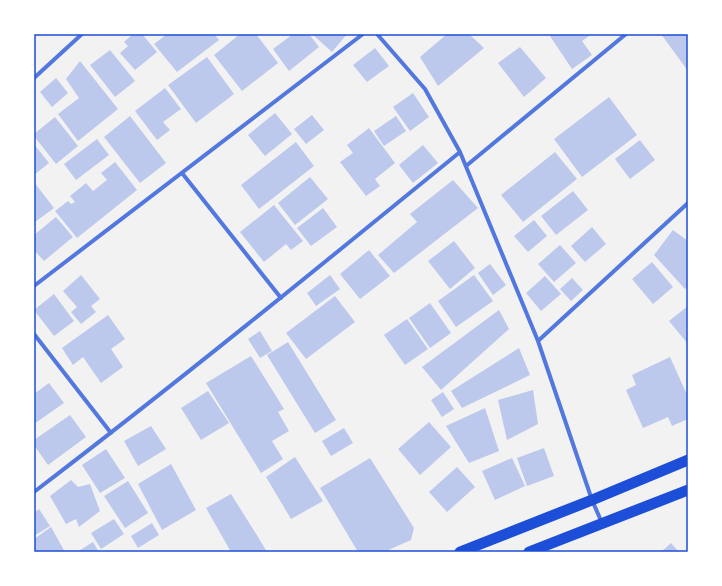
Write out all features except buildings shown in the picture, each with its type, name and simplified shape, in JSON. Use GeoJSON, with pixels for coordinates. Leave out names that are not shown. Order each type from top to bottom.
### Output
{"type":"FeatureCollection","features":[{"type":"Feature","properties":{"kind":"highway"},"geometry":{"type":"LineString","coordinates":[[460,552],[688,460]]}},
{"type":"Feature","properties":{"kind":"highway"},"geometry":{"type":"LineString","coordinates":[[529,552],[688,490]]}},
{"type":"Feature","properties":{"kind":"street"},"geometry":{"type":"LineString","coordinates":[[34,78],[82,34]]}},
{"type":"Feature","properties":{"kind":"street"},"geometry":{"type":"LineString","coordinates":[[34,286],[363,34]]}},
{"type":"Feature","properties":{"kind":"street"},"geometry":{"type":"LineString","coordinates":[[377,34],[425,89],[460,152],[538,341],[592,500],[602,524]]}},
{"type":"Feature","properties":{"kind":"street"},"geometry":{"type":"LineString","coordinates":[[466,166],[620,36],[626,34]]}},
{"type":"Feature","properties":{"kind":"street"},"geometry":{"type":"LineString","coordinates":[[34,492],[281,298],[460,152]]}},
{"type":"Feature","properties":{"kind":"street"},"geometry":{"type":"LineString","coordinates":[[182,173],[281,298]]}},
{"type":"Feature","properties":{"kind":"street"},"geometry":{"type":"LineString","coordinates":[[538,341],[688,203]]}},
{"type":"Feature","properties":{"kind":"street"},"geometry":{"type":"LineString","coordinates":[[34,334],[111,433]]}}]}
